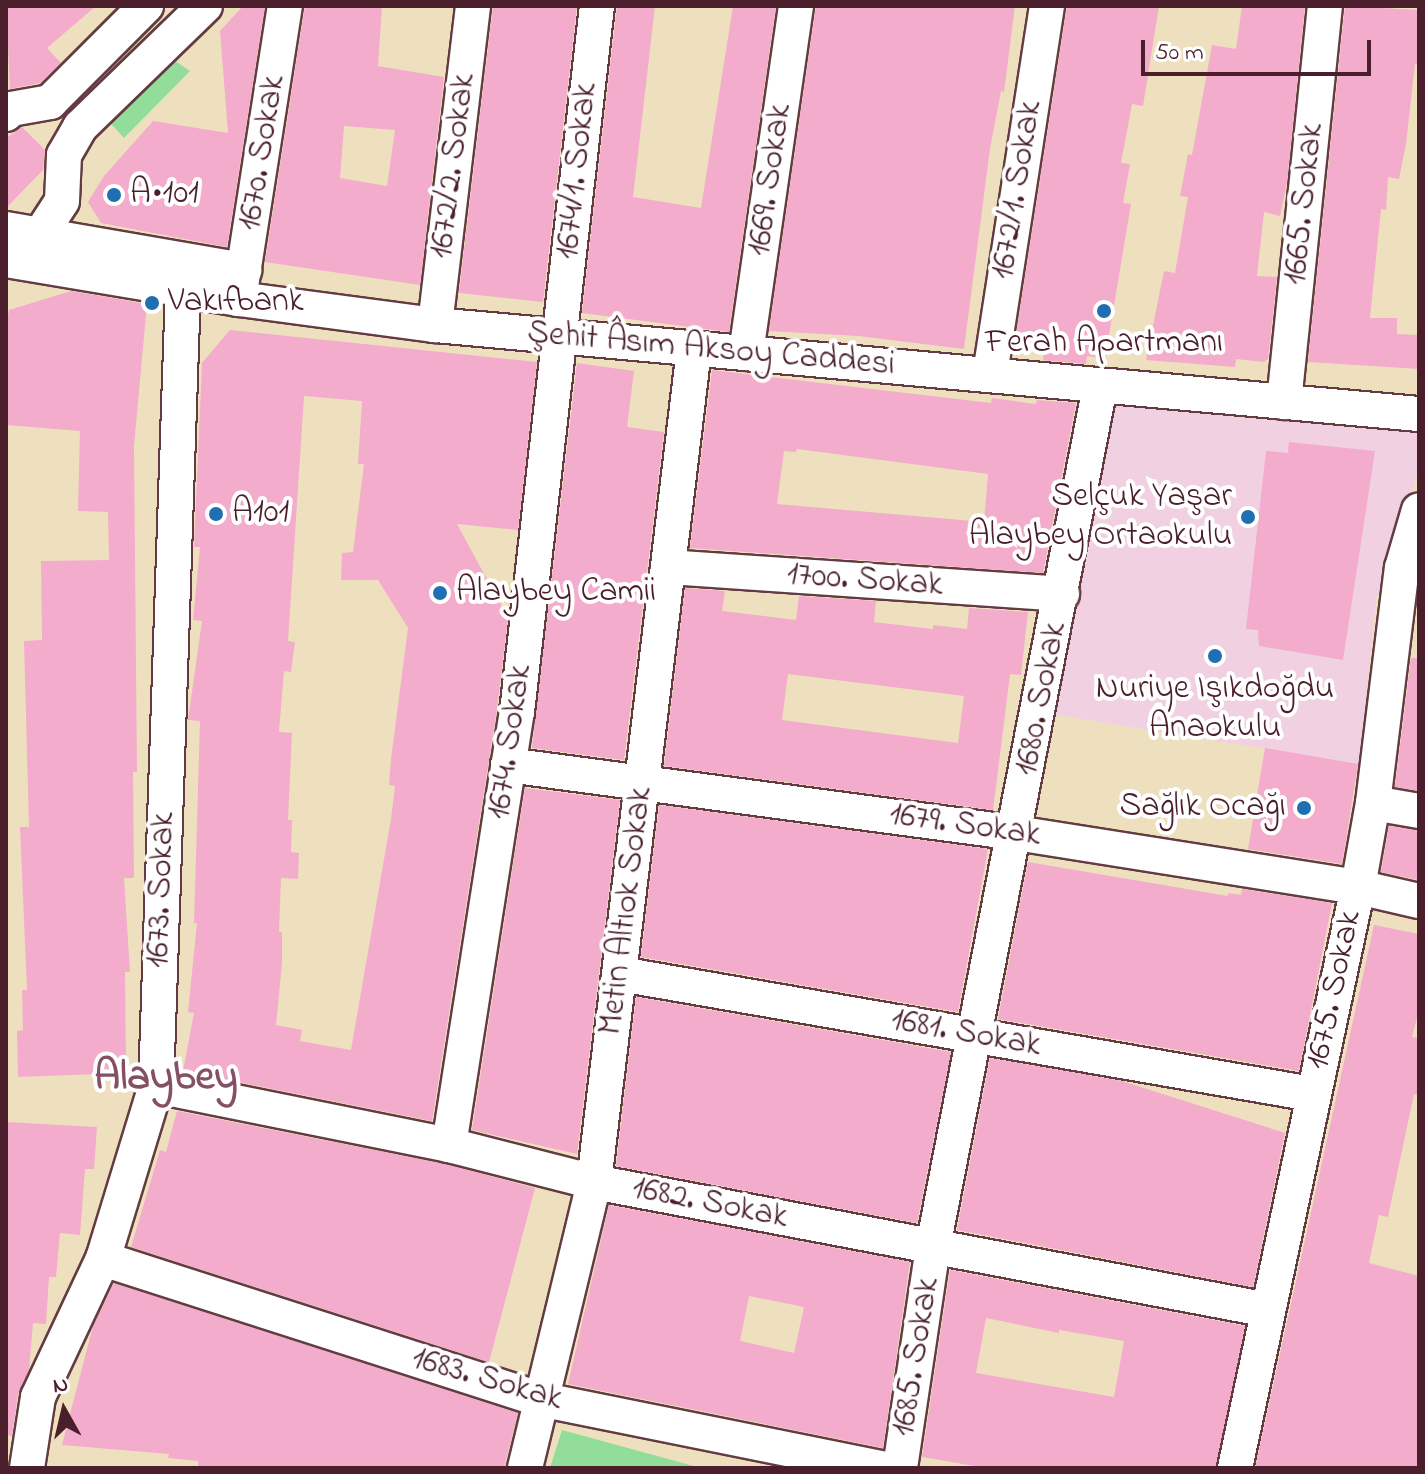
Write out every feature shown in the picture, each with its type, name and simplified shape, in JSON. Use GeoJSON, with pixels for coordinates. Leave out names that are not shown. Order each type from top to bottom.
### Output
{"type":"FeatureCollection","features":[{"type":"Feature","properties":{"kind":"street"},"geometry":{"type":"LineString","coordinates":[[6,114],[11,109],[50,102],[146,6]]}},
{"type":"Feature","properties":{"kind":"street"},"geometry":{"type":"LineString","coordinates":[[40,235],[62,201],[64,155],[80,127],[205,6]]}},
{"type":"Feature","properties":{"kind":"street","name":"1670. Sokak"},"geometry":{"type":"LineString","coordinates":[[241,285],[285,6]]}},
{"type":"Feature","properties":{"kind":"street","name":"1672/2. Sokak"},"geometry":{"type":"LineString","coordinates":[[435,325],[473,6]]}},
{"type":"Feature","properties":{"kind":"street","name":"1674/1. Sokak"},"geometry":{"type":"LineString","coordinates":[[560,336],[597,6]]}},
{"type":"Feature","properties":{"kind":"street","name":"1669. Sokak"},"geometry":{"type":"LineString","coordinates":[[746,353],[796,6]]}},
{"type":"Feature","properties":{"kind":"street","name":"1672/1. Sokak"},"geometry":{"type":"LineString","coordinates":[[990,374],[1047,6]]}},
{"type":"Feature","properties":{"kind":"street","name":"1665. Sokak"},"geometry":{"type":"LineString","coordinates":[[1284,402],[1325,6]]}},
{"type":"Feature","properties":{"kind":"street"},"geometry":{"type":"LineString","coordinates":[[6,229],[241,285]]}},
{"type":"Feature","properties":{"kind":"street","name":"Şehit Âsım Aksoy Caddesi"},"geometry":{"type":"LineString","coordinates":[[6,260],[183,290],[241,285],[435,325],[1419,414]]}},
{"type":"Feature","properties":{"kind":"street","name":"1673. Sokak"},"geometry":{"type":"LineString","coordinates":[[27,1468],[38,1397],[103,1259],[156,1086],[183,290]]}},
{"type":"Feature","properties":{"kind":"street","name":"1674. Sokak"},"geometry":{"type":"LineString","coordinates":[[449,1145],[508,765],[560,336]]}},
{"type":"Feature","properties":{"kind":"street","name":"Metin Altıok Sokak"},"geometry":{"type":"LineString","coordinates":[[525,1468],[539,1399],[594,1182],[694,349]]}},
{"type":"Feature","properties":{"kind":"street","name":"1680. Sokak"},"geometry":{"type":"LineString","coordinates":[[933,1247],[1016,833],[1100,386]]}},
{"type":"Feature","properties":{"kind":"street","name":"1675. Sokak"},"geometry":{"type":"LineString","coordinates":[[1235,1468],[1358,887],[1419,510]]}},
{"type":"Feature","properties":{"kind":"street","name":"1700. Sokak"},"geometry":{"type":"LineString","coordinates":[[668,567],[1062,594]]}},
{"type":"Feature","properties":{"kind":"street","name":"1679. Sokak"},"geometry":{"type":"LineString","coordinates":[[508,765],[1016,833],[1358,887],[1419,901]]}},
{"type":"Feature","properties":{"kind":"street"},"geometry":{"type":"LineString","coordinates":[[1373,803],[1419,811]]}},
{"type":"Feature","properties":{"kind":"street","name":"1681. Sokak"},"geometry":{"type":"LineString","coordinates":[[620,974],[1312,1094]]}},
{"type":"Feature","properties":{"kind":"street","name":"1682. Sokak"},"geometry":{"type":"LineString","coordinates":[[156,1086],[449,1145],[594,1182],[1268,1310]]}},
{"type":"Feature","properties":{"kind":"street","name":"1685. Sokak"},"geometry":{"type":"LineString","coordinates":[[900,1468],[933,1247]]}},
{"type":"Feature","properties":{"kind":"street","name":"1683. Sokak"},"geometry":{"type":"LineString","coordinates":[[103,1259],[539,1399],[881,1468]]}},
{"type":"Feature","properties":{"kind":"street"},"geometry":{"type":"LineString","coordinates":[[27,1468],[41,1468]]}},
{"type":"Feature","properties":{"kind":"shaded area"},"geometry":{"type":"Polygon","coordinates":[[[1115,402],[1419,429],[1419,467],[1386,579],[1376,598],[1360,764],[1045,713],[1081,567],[1115,402]]]}},
{"type":"Feature","properties":{"kind":"green space"},"geometry":{"type":"Polygon","coordinates":[[[163,53],[190,71],[124,138],[106,118],[163,53]]]}},
{"type":"Feature","properties":{"kind":"green space"},"geometry":{"type":"Polygon","coordinates":[[[562,1430],[701,1468],[550,1468],[562,1430]]]}},
{"type":"Feature","properties":{"kind":"building"},"geometry":{"type":"Polygon","coordinates":[[[6,6],[96,6],[47,48],[61,63],[40,83],[10,89],[6,6]]]}},
{"type":"Feature","properties":{"kind":"building"},"geometry":{"type":"Polygon","coordinates":[[[243,6],[265,6],[227,247],[101,223],[88,202],[104,176],[153,121],[228,133],[220,31],[243,6]]]}},
{"type":"Feature","properties":{"kind":"building"},"geometry":{"type":"Polygon","coordinates":[[[305,6],[382,6],[378,66],[444,77],[420,285],[265,262],[305,6]],[[344,126],[340,178],[387,186],[395,130],[344,126]]]}},
{"type":"Feature","properties":{"kind":"building"},"geometry":{"type":"Polygon","coordinates":[[[493,6],[577,6],[543,302],[459,293],[493,6]]]}},
{"type":"Feature","properties":{"kind":"building"},"geometry":{"type":"Polygon","coordinates":[[[617,6],[655,6],[633,197],[701,208],[733,6],[776,6],[729,332],[582,313],[617,6]]]}},
{"type":"Feature","properties":{"kind":"building"},"geometry":{"type":"Polygon","coordinates":[[[816,6],[1015,6],[1004,92],[1001,91],[990,149],[964,349],[858,336],[769,331],[816,6]]]}},
{"type":"Feature","properties":{"kind":"building"},"geometry":{"type":"Polygon","coordinates":[[[1067,6],[1159,6],[1143,106],[1132,104],[1121,163],[1130,164],[1123,203],[1131,204],[1105,359],[1087,356],[1086,364],[1043,360],[1044,352],[1014,348],[1067,6]]]}},
{"type":"Feature","properties":{"kind":"building"},"geometry":{"type":"Polygon","coordinates":[[[1242,6],[1305,6],[1287,182],[1280,216],[1264,212],[1257,276],[1277,277],[1268,359],[1264,362],[1236,359],[1235,367],[1146,360],[1164,271],[1175,273],[1188,197],[1180,196],[1188,154],[1192,155],[1212,45],[1236,49],[1242,6]]]}},
{"type":"Feature","properties":{"kind":"building"},"geometry":{"type":"Polygon","coordinates":[[[1345,6],[1419,10],[1419,64],[1415,64],[1399,179],[1388,177],[1386,210],[1381,209],[1370,318],[1397,318],[1397,334],[1419,335],[1419,369],[1308,362],[1345,6]]]}},
{"type":"Feature","properties":{"kind":"building"},"geometry":{"type":"Polygon","coordinates":[[[22,127],[45,150],[43,170],[6,208],[6,138],[22,127]]]}},
{"type":"Feature","properties":{"kind":"building"},"geometry":{"type":"Polygon","coordinates":[[[71,291],[147,304],[134,446],[137,772],[133,772],[134,878],[124,878],[130,972],[125,972],[126,1073],[18,1077],[17,1031],[23,1030],[22,990],[27,990],[20,827],[29,827],[24,641],[42,640],[41,561],[109,560],[108,512],[78,511],[80,431],[6,425],[6,326],[9,310],[71,291]]]}},
{"type":"Feature","properties":{"kind":"building"},"geometry":{"type":"Polygon","coordinates":[[[230,330],[537,362],[518,530],[457,524],[508,618],[497,709],[432,1121],[183,1071],[194,1013],[188,1012],[197,923],[194,923],[200,721],[188,720],[202,621],[193,620],[200,547],[194,547],[202,363],[230,330]],[[304,396],[288,641],[295,642],[291,672],[284,671],[279,732],[292,733],[288,820],[292,820],[291,852],[299,853],[298,879],[281,878],[279,932],[282,932],[282,963],[276,1025],[302,1030],[300,1041],[351,1050],[391,819],[395,786],[389,785],[391,759],[408,628],[378,580],[341,580],[342,553],[353,552],[364,464],[358,464],[362,401],[304,396]]]}},
{"type":"Feature","properties":{"kind":"building"},"geometry":{"type":"Polygon","coordinates":[[[577,363],[634,371],[627,427],[664,432],[624,760],[532,748],[577,363]]]}},
{"type":"Feature","properties":{"kind":"building"},"geometry":{"type":"Polygon","coordinates":[[[712,370],[991,403],[992,398],[1036,404],[1037,400],[1076,403],[1043,573],[690,548],[712,370]],[[797,449],[796,452],[784,451],[777,504],[984,522],[988,474],[797,449]]]}},
{"type":"Feature","properties":{"kind":"building"},"geometry":{"type":"Polygon","coordinates":[[[1289,442],[1375,451],[1343,660],[1259,646],[1258,630],[1246,629],[1266,451],[1288,453],[1289,442]]]}},
{"type":"Feature","properties":{"kind":"building"},"geometry":{"type":"Polygon","coordinates":[[[685,588],[725,591],[722,611],[796,620],[799,596],[876,601],[874,622],[933,629],[933,625],[967,629],[969,608],[1028,612],[1021,675],[1010,674],[993,810],[664,766],[685,588]],[[788,674],[782,720],[958,743],[964,696],[788,674]]]}},
{"type":"Feature","properties":{"kind":"building"},"geometry":{"type":"Polygon","coordinates":[[[1411,658],[1419,658],[1419,791],[1395,787],[1411,658]]]}},
{"type":"Feature","properties":{"kind":"building","name":"Sağlık Ocağı"},"geometry":{"type":"Polygon","coordinates":[[[1265,748],[1358,764],[1342,864],[1248,849],[1265,748]]]}},
{"type":"Feature","properties":{"kind":"building"},"geometry":{"type":"Polygon","coordinates":[[[525,788],[620,800],[577,1154],[472,1130],[525,788]]]}},
{"type":"Feature","properties":{"kind":"building"},"geometry":{"type":"Polygon","coordinates":[[[659,805],[988,849],[958,1012],[641,957],[659,805]]]}},
{"type":"Feature","properties":{"kind":"building"},"geometry":{"type":"Polygon","coordinates":[[[1389,826],[1419,830],[1419,880],[1381,872],[1389,826]]]}},
{"type":"Feature","properties":{"kind":"building"},"geometry":{"type":"Polygon","coordinates":[[[1028,862],[1228,896],[1228,893],[1241,895],[1242,889],[1332,903],[1299,1071],[998,1019],[1028,862]]]}},
{"type":"Feature","properties":{"kind":"building"},"geometry":{"type":"Polygon","coordinates":[[[1374,925],[1419,934],[1419,1010],[1412,1037],[1419,1038],[1419,1095],[1414,1094],[1388,1217],[1379,1215],[1369,1263],[1419,1276],[1419,1468],[1255,1468],[1374,925]]]}},
{"type":"Feature","properties":{"kind":"building"},"geometry":{"type":"Polygon","coordinates":[[[636,997],[951,1052],[917,1223],[616,1166],[636,997]]]}},
{"type":"Feature","properties":{"kind":"building"},"geometry":{"type":"Polygon","coordinates":[[[990,1058],[1122,1081],[1285,1133],[1253,1287],[957,1230],[990,1058]]]}},
{"type":"Feature","properties":{"kind":"building"},"geometry":{"type":"Polygon","coordinates":[[[177,1111],[445,1164],[535,1188],[489,1362],[131,1247],[160,1150],[166,1152],[177,1111]]]}},
{"type":"Feature","properties":{"kind":"building"},"geometry":{"type":"Polygon","coordinates":[[[7,1122],[97,1127],[94,1169],[85,1169],[80,1235],[60,1233],[56,1277],[49,1277],[46,1324],[33,1323],[29,1370],[18,1394],[12,1436],[6,1435],[7,1122]]]}},
{"type":"Feature","properties":{"kind":"building"},"geometry":{"type":"Polygon","coordinates":[[[609,1205],[910,1262],[883,1448],[568,1384],[609,1205]],[[749,1296],[740,1341],[794,1353],[804,1307],[749,1296]]]}},
{"type":"Feature","properties":{"kind":"building"},"geometry":{"type":"Polygon","coordinates":[[[950,1270],[1245,1326],[1216,1468],[986,1468],[922,1457],[950,1270]],[[986,1318],[976,1373],[1114,1397],[1124,1341],[1059,1330],[1059,1333],[986,1318]]]}},
{"type":"Feature","properties":{"kind":"building"},"geometry":{"type":"Polygon","coordinates":[[[114,1283],[518,1413],[504,1468],[198,1468],[198,1461],[168,1458],[169,1454],[62,1445],[93,1326],[114,1283]]]}},
{"type":"Feature","properties":{"kind":"place","name":"A•101"},"geometry":{"type":"Point","coordinates":[114,195]}},
{"type":"Feature","properties":{"kind":"place","name":"Vakıfbank"},"geometry":{"type":"Point","coordinates":[152,303]}},
{"type":"Feature","properties":{"kind":"place","name":"Ferah Apartmanı"},"geometry":{"type":"Point","coordinates":[1104,311]}},
{"type":"Feature","properties":{"kind":"place","name":"A101"},"geometry":{"type":"Point","coordinates":[216,514]}},
{"type":"Feature","properties":{"kind":"place","name":"Selçuk Yaşar Alaybey Ortaokulu"},"geometry":{"type":"Point","coordinates":[1248,517]}},
{"type":"Feature","properties":{"kind":"place","name":"Alaybey Camii"},"geometry":{"type":"Point","coordinates":[440,593]}},
{"type":"Feature","properties":{"kind":"place","name":"Nuriye Işıkdoğdu Anaokulu"},"geometry":{"type":"Point","coordinates":[1215,656]}},
{"type":"Feature","properties":{"kind":"place","name":"Sağlık Ocağı"},"geometry":{"type":"Point","coordinates":[1304,808]}},
{"type":"Feature","properties":{"kind":"district","name":"Alaybey"},"geometry":{"type":"Point","coordinates":[166,1078]}}]}
